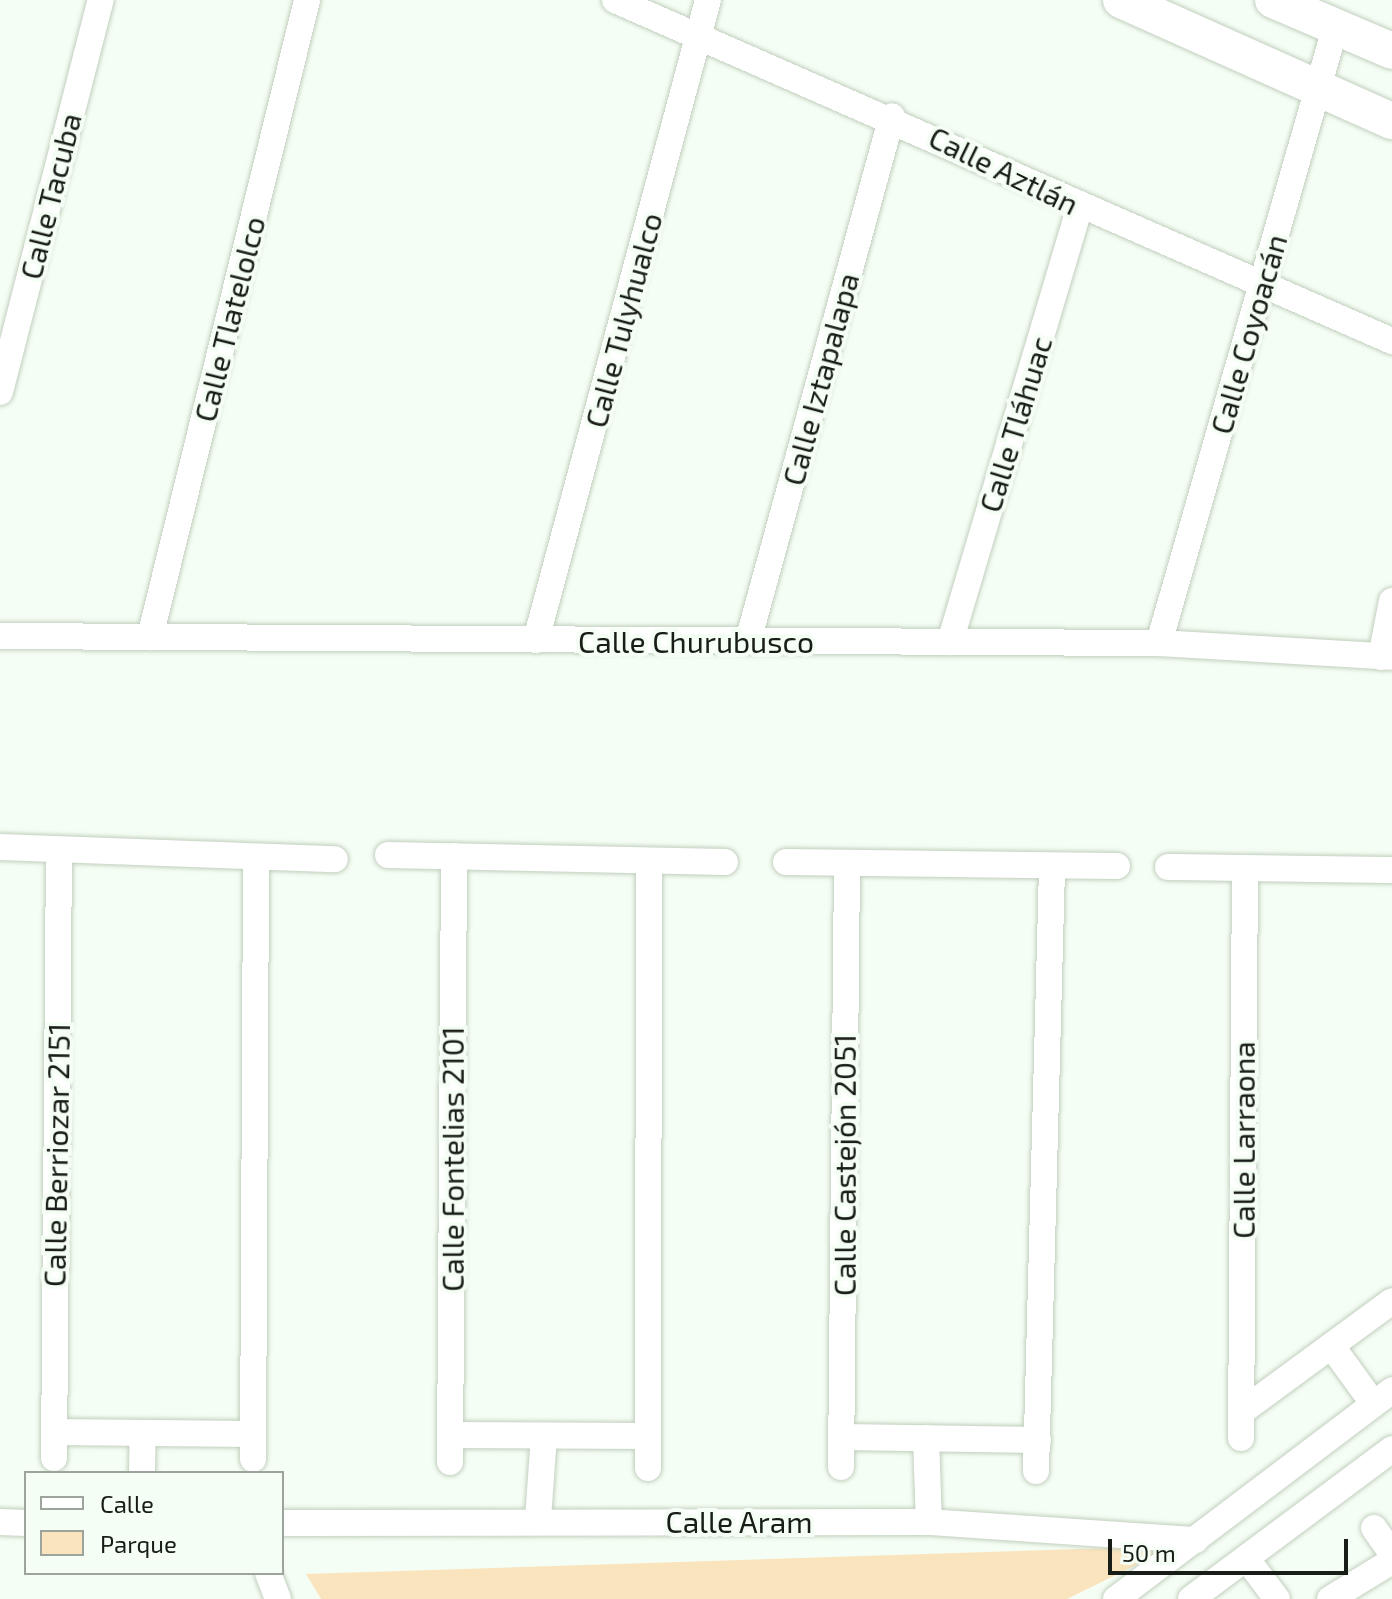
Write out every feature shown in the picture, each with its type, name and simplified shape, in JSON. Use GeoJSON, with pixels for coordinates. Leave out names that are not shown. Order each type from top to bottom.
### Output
{"type":"FeatureCollection","features":[{"type":"Feature","properties":{"kind":"street","name":"Calle Tacuba"},"geometry":{"type":"LineString","coordinates":[[0,392],[101,0]]}},
{"type":"Feature","properties":{"kind":"street","name":"Calle Tlatelolco"},"geometry":{"type":"LineString","coordinates":[[150,637],[307,0]]}},
{"type":"Feature","properties":{"kind":"street","name":"Calle Aztlán"},"geometry":{"type":"LineString","coordinates":[[615,0],[892,116],[1080,207],[1392,341]]}},
{"type":"Feature","properties":{"kind":"street","name":"Calle Tulyhualco"},"geometry":{"type":"LineString","coordinates":[[536,640],[708,0]]}},
{"type":"Feature","properties":{"kind":"street"},"geometry":{"type":"LineString","coordinates":[[1121,0],[1392,121]]}},
{"type":"Feature","properties":{"kind":"street"},"geometry":{"type":"LineString","coordinates":[[1275,0],[1392,51]]}},
{"type":"Feature","properties":{"kind":"street","name":"Calle Coyoacán"},"geometry":{"type":"LineString","coordinates":[[1159,643],[1263,286],[1314,88],[1336,25]]}},
{"type":"Feature","properties":{"kind":"street","name":"Calle Iztapalapa"},"geometry":{"type":"LineString","coordinates":[[748,641],[892,116]]}},
{"type":"Feature","properties":{"kind":"street","name":"Calle Tláhuac"},"geometry":{"type":"LineString","coordinates":[[950,642],[1080,207]]}},
{"type":"Feature","properties":{"kind":"street"},"geometry":{"type":"LineString","coordinates":[[1386,657],[1392,601]]}},
{"type":"Feature","properties":{"kind":"street","name":"Calle Churubusco"},"geometry":{"type":"LineString","coordinates":[[0,636],[1159,643],[1386,657]]}},
{"type":"Feature","properties":{"kind":"street"},"geometry":{"type":"LineString","coordinates":[[0,847],[59,852],[335,859]]}},
{"type":"Feature","properties":{"kind":"street","name":"Calle Berriozar 2151"},"geometry":{"type":"LineString","coordinates":[[59,852],[54,1445],[143,1434]]}},
{"type":"Feature","properties":{"kind":"street"},"geometry":{"type":"LineString","coordinates":[[388,855],[649,863],[725,862]]}},
{"type":"Feature","properties":{"kind":"street","name":"Calle Fontelias 2101"},"geometry":{"type":"LineString","coordinates":[[450,1462],[454,856]]}},
{"type":"Feature","properties":{"kind":"street"},"geometry":{"type":"LineString","coordinates":[[142,1471],[143,1434],[253,1447],[256,859]]}},
{"type":"Feature","properties":{"kind":"street"},"geometry":{"type":"LineString","coordinates":[[786,862],[1052,868],[1117,866]]}},
{"type":"Feature","properties":{"kind":"street"},"geometry":{"type":"LineString","coordinates":[[648,1468],[649,863]]}},
{"type":"Feature","properties":{"kind":"street","name":"Calle Castejón 2051"},"geometry":{"type":"LineString","coordinates":[[841,1467],[847,863]]}},
{"type":"Feature","properties":{"kind":"street"},"geometry":{"type":"LineString","coordinates":[[1168,867],[1392,870]]}},
{"type":"Feature","properties":{"kind":"street"},"geometry":{"type":"LineString","coordinates":[[1036,1471],[1052,868]]}},
{"type":"Feature","properties":{"kind":"street","name":"Calle Larraona"},"geometry":{"type":"LineString","coordinates":[[1241,1438],[1245,868]]}},
{"type":"Feature","properties":{"kind":"street"},"geometry":{"type":"LineString","coordinates":[[1241,1412],[1333,1348],[1392,1301]]}},
{"type":"Feature","properties":{"kind":"street"},"geometry":{"type":"LineString","coordinates":[[1116,1599],[1382,1397],[1333,1348]]}},
{"type":"Feature","properties":{"kind":"street"},"geometry":{"type":"LineString","coordinates":[[450,1435],[648,1436]]}},
{"type":"Feature","properties":{"kind":"street"},"geometry":{"type":"LineString","coordinates":[[538,1519],[544,1436]]}},
{"type":"Feature","properties":{"kind":"street"},"geometry":{"type":"LineString","coordinates":[[842,1437],[1038,1440]]}},
{"type":"Feature","properties":{"kind":"street"},"geometry":{"type":"LineString","coordinates":[[926,1438],[929,1522]]}},
{"type":"Feature","properties":{"kind":"street"},"geometry":{"type":"LineString","coordinates":[[1191,1599],[1392,1449]]}},
{"type":"Feature","properties":{"kind":"street","name":"Calle Aram"},"geometry":{"type":"LineString","coordinates":[[284,1523],[538,1519],[929,1522],[1195,1540]]}},
{"type":"Feature","properties":{"kind":"street"},"geometry":{"type":"LineString","coordinates":[[0,1522],[24,1523]]}},
{"type":"Feature","properties":{"kind":"street"},"geometry":{"type":"LineString","coordinates":[[1374,1528],[1392,1554]]}},
{"type":"Feature","properties":{"kind":"street"},"geometry":{"type":"LineString","coordinates":[[1246,1558],[1277,1599]]}},
{"type":"Feature","properties":{"kind":"street"},"geometry":{"type":"LineString","coordinates":[[1330,1599],[1392,1561]]}},
{"type":"Feature","properties":{"kind":"street"},"geometry":{"type":"LineString","coordinates":[[269,1575],[278,1599]]}},
{"type":"Feature","properties":{"kind":"green space"},"geometry":{"type":"Polygon","coordinates":[[[1175,1546],[1067,1599],[321,1599],[306,1574],[1175,1546]]]}}]}
